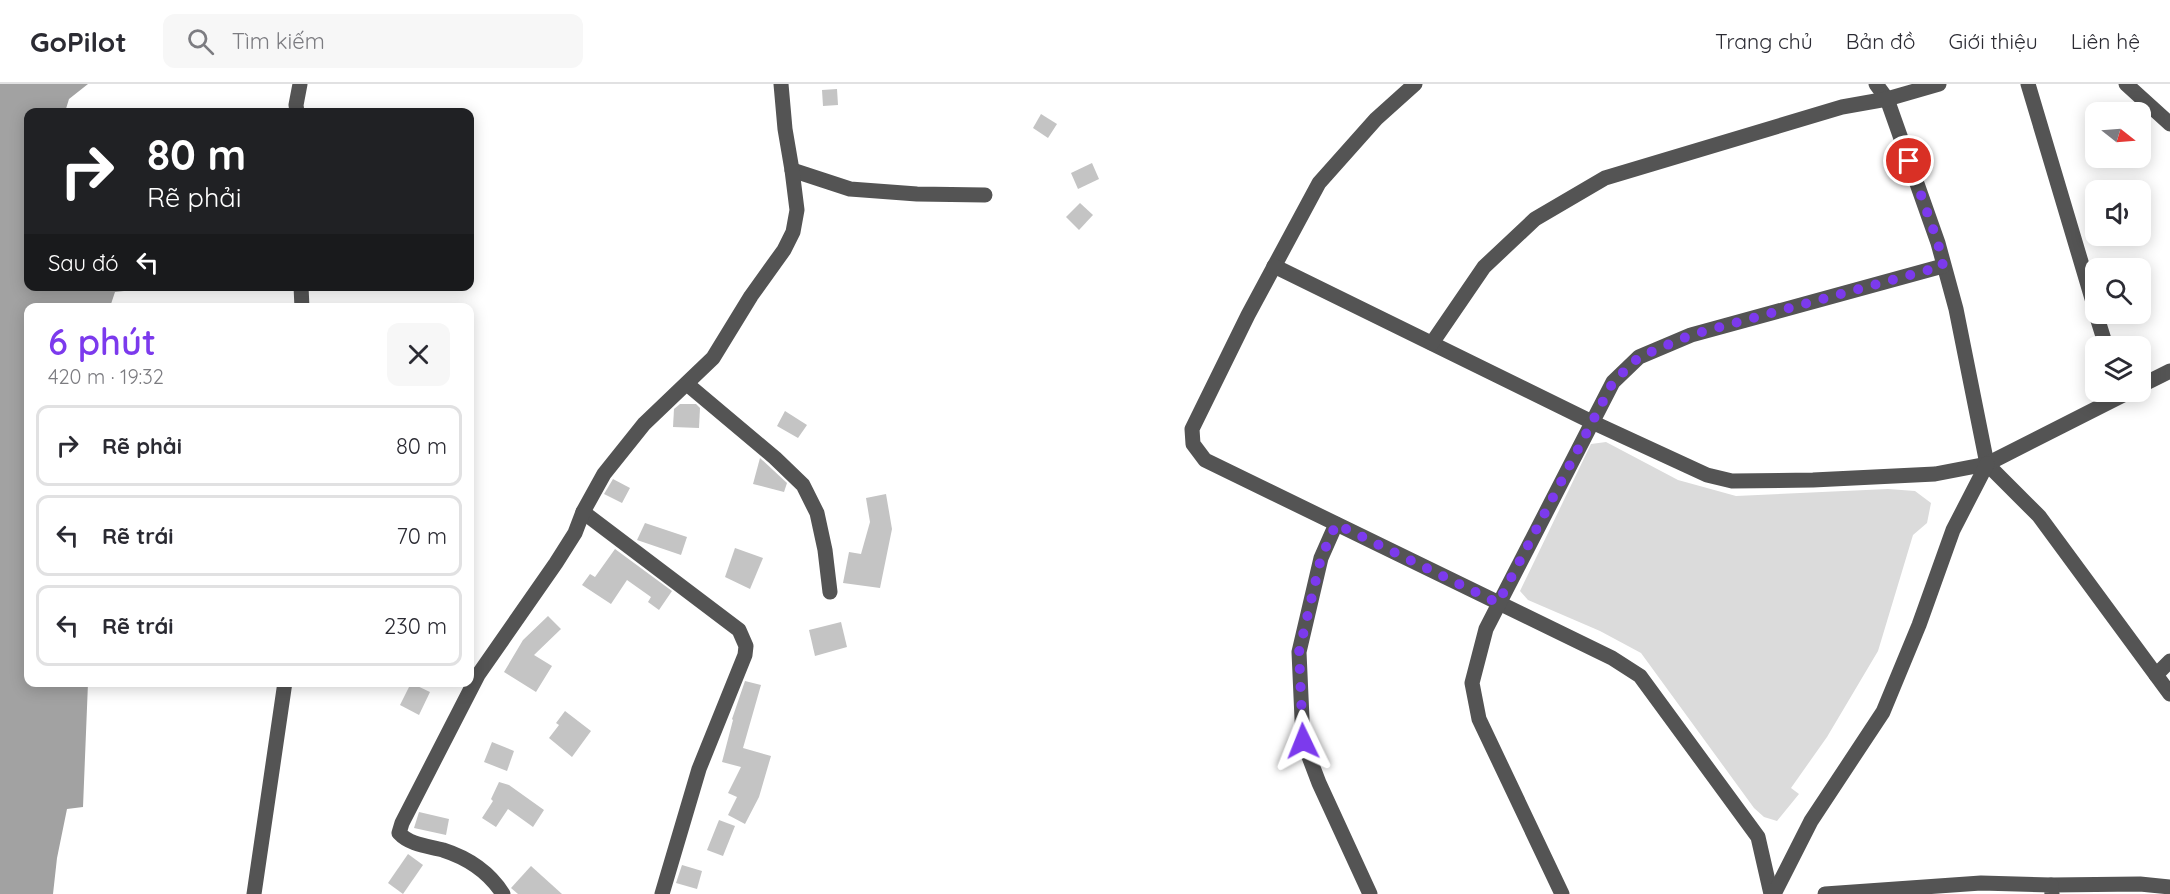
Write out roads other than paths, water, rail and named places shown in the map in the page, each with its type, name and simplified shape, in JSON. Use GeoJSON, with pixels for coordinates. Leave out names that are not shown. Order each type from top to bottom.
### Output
{"type":"FeatureCollection","features":[{"type":"Feature","properties":{"kind":"street"},"geometry":{"type":"LineString","coordinates":[[296,108],[300,84]]}},
{"type":"Feature","properties":{"kind":"street"},"geometry":{"type":"LineString","coordinates":[[474,682],[556,563],[575,532],[604,474],[644,424],[713,358],[769,269],[784,250],[793,232],[796,210],[781,84]]}},
{"type":"Feature","properties":{"kind":"street"},"geometry":{"type":"LineString","coordinates":[[1415,84],[1376,119],[1319,183],[1248,315],[1192,429],[1193,444],[1205,460],[1612,658],[1640,676],[1758,837],[1772,894]]}},
{"type":"Feature","properties":{"kind":"street"},"geometry":{"type":"LineString","coordinates":[[1876,84],[1887,99],[1938,243],[1956,309],[1987,464],[2039,516],[2170,694]]}},
{"type":"Feature","properties":{"kind":"street"},"geometry":{"type":"LineString","coordinates":[[1432,342],[1484,267],[1535,219],[1605,178],[1842,107],[1887,99],[1939,84]]}},
{"type":"Feature","properties":{"kind":"street"},"geometry":{"type":"LineString","coordinates":[[2028,84],[2085,276]]}},
{"type":"Feature","properties":{"kind":"street"},"geometry":{"type":"LineString","coordinates":[[2126,84],[2170,124]]}},
{"type":"Feature","properties":{"kind":"street"},"geometry":{"type":"LineString","coordinates":[[792,170],[850,189],[917,194],[985,195]]}},
{"type":"Feature","properties":{"kind":"street"},"geometry":{"type":"LineString","coordinates":[[1274,266],[1592,422],[1707,475],[1732,481],[1814,480],[1935,474],[1987,464],[2106,402]]}},
{"type":"Feature","properties":{"kind":"street"},"geometry":{"type":"LineString","coordinates":[[1562,894],[1479,719],[1472,683],[1486,629],[1498,603],[1613,382],[1639,357],[1691,335],[1943,266]]}},
{"type":"Feature","properties":{"kind":"street"},"geometry":{"type":"LineString","coordinates":[[2151,380],[2170,371]]}},
{"type":"Feature","properties":{"kind":"street"},"geometry":{"type":"LineString","coordinates":[[687,384],[776,458],[803,485],[817,513],[825,550],[830,592]]}},
{"type":"Feature","properties":{"kind":"street"},"geometry":{"type":"LineString","coordinates":[[1772,894],[1811,822],[1883,712],[1919,625],[1953,530],[1987,464]]}},
{"type":"Feature","properties":{"kind":"street"},"geometry":{"type":"LineString","coordinates":[[583,512],[739,630],[746,646],[745,655],[699,769],[662,894]]}},
{"type":"Feature","properties":{"kind":"street"},"geometry":{"type":"LineString","coordinates":[[1336,524],[1321,558],[1299,652],[1303,741],[1319,783],[1370,894]]}},
{"type":"Feature","properties":{"kind":"street"},"geometry":{"type":"LineString","coordinates":[[2156,675],[2170,661]]}},
{"type":"Feature","properties":{"kind":"street"},"geometry":{"type":"LineString","coordinates":[[254,894],[284,687]]}},
{"type":"Feature","properties":{"kind":"street"},"geometry":{"type":"LineString","coordinates":[[472,687],[444,738],[399,833],[405,839],[446,851],[478,866],[490,876],[503,894]]}},
{"type":"Feature","properties":{"kind":"street"},"geometry":{"type":"LineString","coordinates":[[1824,894],[2052,889],[2140,884],[2170,887]]}}]}
